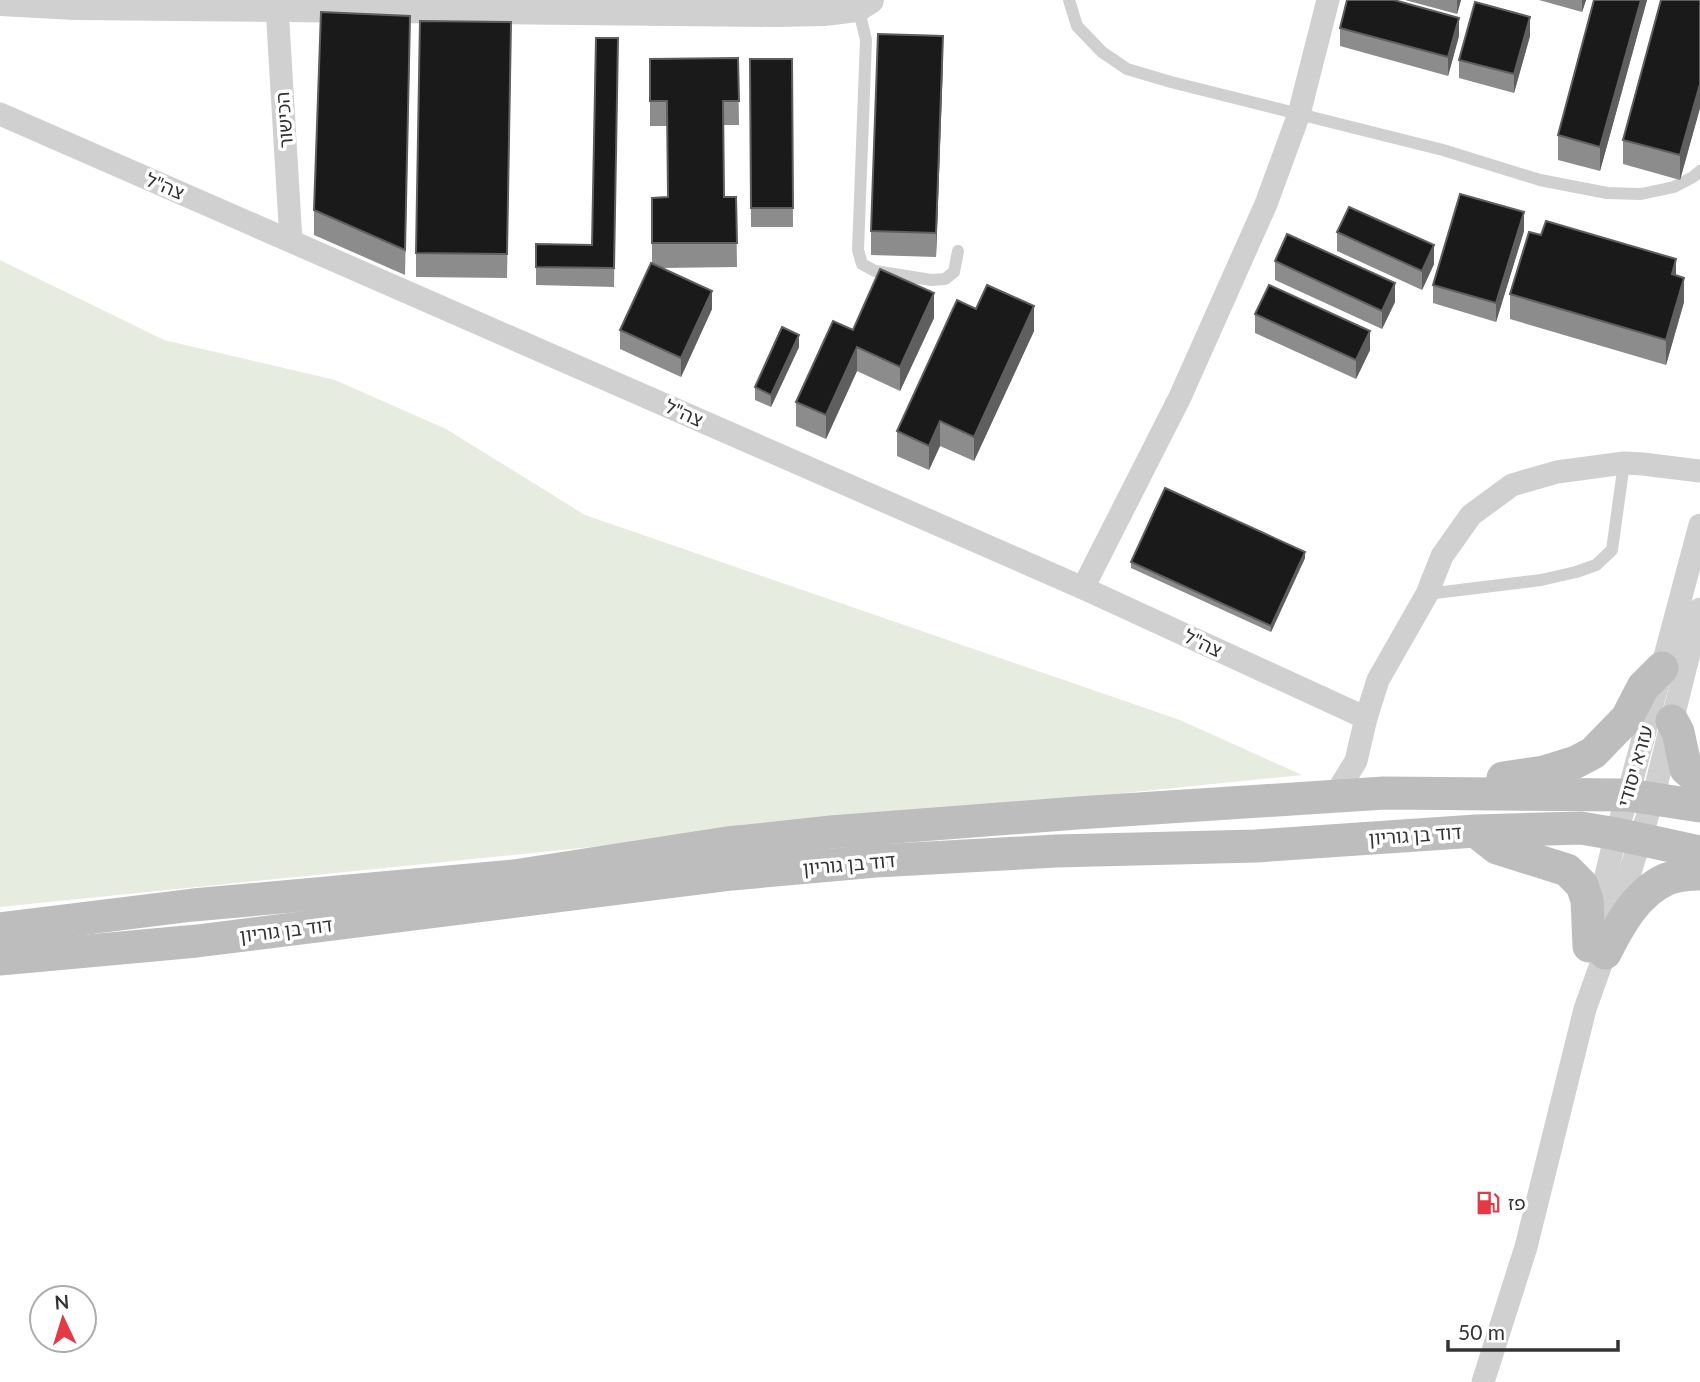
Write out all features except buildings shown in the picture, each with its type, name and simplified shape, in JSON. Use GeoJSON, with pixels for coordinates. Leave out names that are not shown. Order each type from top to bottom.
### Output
{"type":"FeatureCollection","features":[{"type":"Feature","properties":{"kind":"main road"},"geometry":{"type":"LineString","coordinates":[[1443,792],[1490,780],[1544,772],[1576,762],[1593,753],[1627,718],[1643,687],[1662,668]]}},
{"type":"Feature","properties":{"kind":"main road"},"geometry":{"type":"LineString","coordinates":[[1672,721],[1678,732],[1686,769],[1700,781]]}},
{"type":"Feature","properties":{"kind":"main road","name":"דוד בן גוריון"},"geometry":{"type":"LineString","coordinates":[[0,929],[193,905],[514,876],[727,843],[818,833],[1077,813],[1384,793],[1443,792],[1640,797],[1700,806]]}},
{"type":"Feature","properties":{"kind":"main road","name":"דוד בן גוריון"},"geometry":{"type":"LineString","coordinates":[[0,959],[197,941],[718,875],[876,861],[1056,851],[1256,846],[1476,831],[1581,828],[1700,852]]}},
{"type":"Feature","properties":{"kind":"main road"},"geometry":{"type":"LineString","coordinates":[[1476,831],[1497,848],[1567,870],[1582,885],[1597,950]]}},
{"type":"Feature","properties":{"kind":"main road"},"geometry":{"type":"LineString","coordinates":[[1597,950],[1648,890],[1668,879],[1700,874]]}},
{"type":"Feature","properties":{"kind":"street"},"geometry":{"type":"LineString","coordinates":[[1083,588],[1180,397],[1266,204],[1299,114],[1328,0]]}},
{"type":"Feature","properties":{"kind":"street"},"geometry":{"type":"LineString","coordinates":[[0,2],[75,6],[278,3],[776,13],[824,12],[863,4]]}},
{"type":"Feature","properties":{"kind":"street","name":"הכישור"},"geometry":{"type":"LineString","coordinates":[[278,3],[291,241]]}},
{"type":"Feature","properties":{"kind":"street","name":"צה\"ל"},"geometry":{"type":"LineString","coordinates":[[0,114],[1083,588],[1366,718]]}},
{"type":"Feature","properties":{"kind":"street"},"geometry":{"type":"LineString","coordinates":[[1296,799],[1337,792],[1356,761],[1378,680],[1427,594],[1442,556],[1471,515],[1513,485],[1557,472],[1624,463],[1700,471]]}},
{"type":"Feature","properties":{"kind":"street","name":"עזרא יסודי"},"geometry":{"type":"LineString","coordinates":[[1640,797],[1662,668],[1700,525]]}},
{"type":"Feature","properties":{"kind":"street","name":"עזרא יסודי"},"geometry":{"type":"LineString","coordinates":[[1483,1382],[1526,1247],[1585,1009],[1597,950],[1602,887],[1628,836],[1640,797],[1672,721],[1700,609]]}},
{"type":"Feature","properties":{"kind":"lane"},"geometry":{"type":"LineString","coordinates":[[1069,0],[1077,26],[1102,52],[1127,69],[1171,82],[1443,150],[1540,180],[1607,192],[1641,194],[1674,187],[1700,171]]}},
{"type":"Feature","properties":{"kind":"lane"},"geometry":{"type":"LineString","coordinates":[[863,4],[861,19],[866,40],[858,250],[862,264],[875,271],[931,280],[945,279],[954,272],[958,251]]}},
{"type":"Feature","properties":{"kind":"lane"},"geometry":{"type":"LineString","coordinates":[[1427,594],[1541,580],[1596,565],[1612,550],[1624,463]]}},
{"type":"Feature","properties":{"kind":"shaded area"},"geometry":{"type":"Polygon","coordinates":[[[0,260],[164,340],[335,380],[446,429],[585,515],[1180,720],[1302,775],[0,907],[0,260]]]}},
{"type":"Feature","properties":{"kind":"place","name":"פז"},"geometry":{"type":"Point","coordinates":[1488,1203]}}]}
